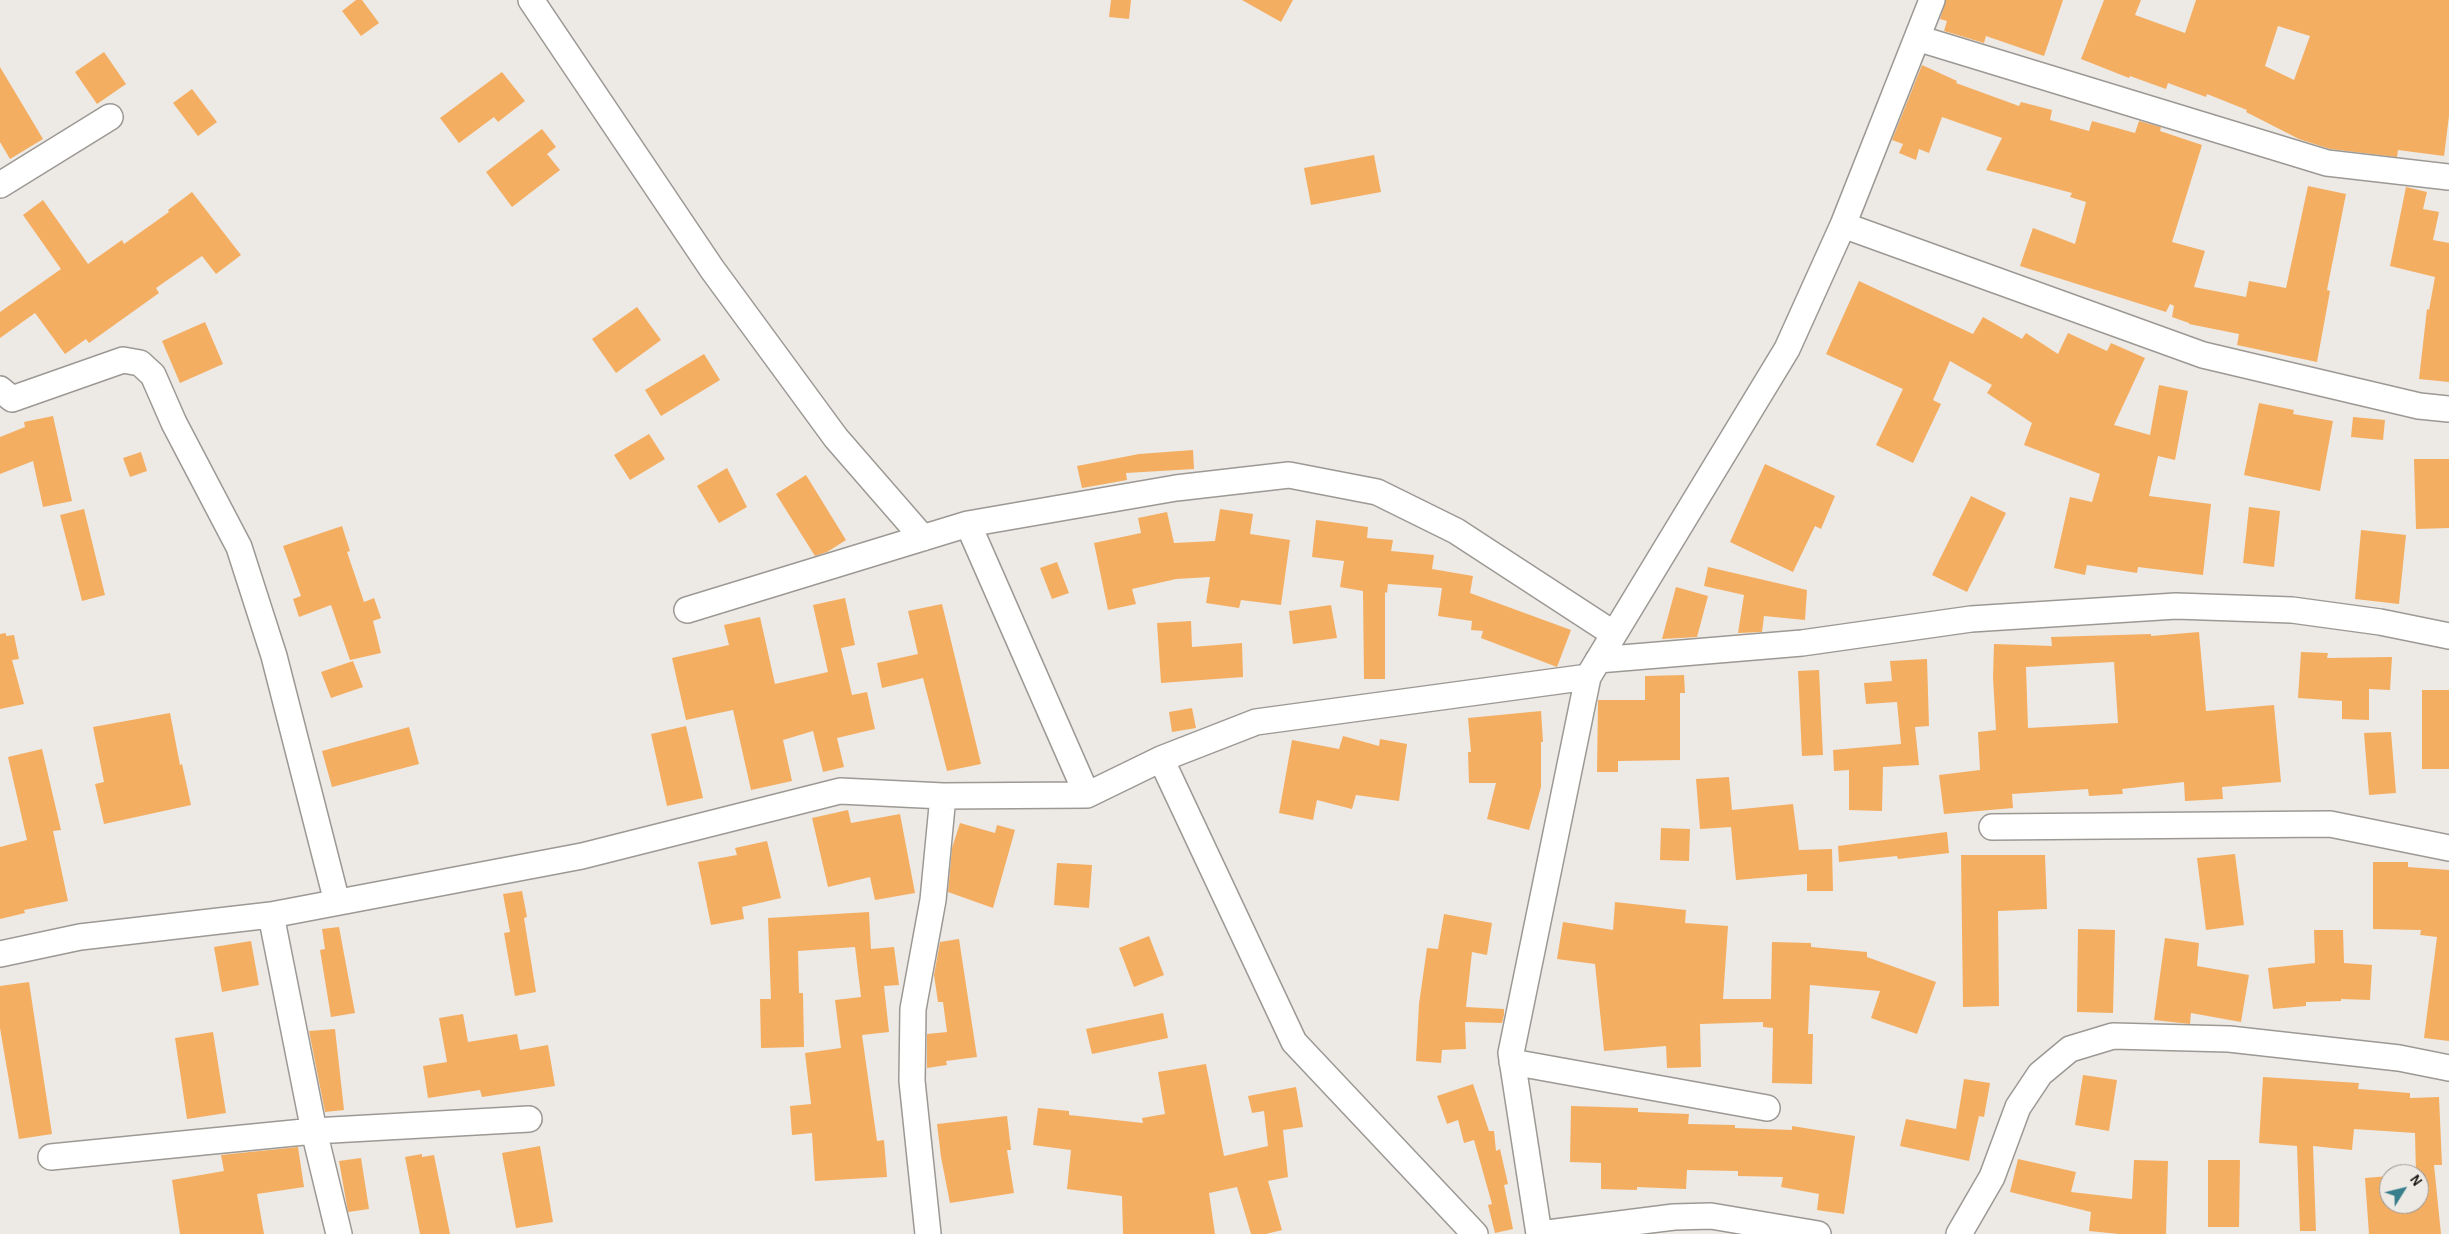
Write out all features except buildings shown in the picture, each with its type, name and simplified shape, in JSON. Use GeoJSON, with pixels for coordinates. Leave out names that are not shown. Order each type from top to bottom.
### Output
{"type":"FeatureCollection","features":[{"type":"Feature","properties":{"kind":"street"},"geometry":{"type":"LineString","coordinates":[[531,0],[712,269],[836,438],[923,538]]}},
{"type":"Feature","properties":{"kind":"street"},"geometry":{"type":"LineString","coordinates":[[1818,1234],[1711,1216],[1674,1217],[1540,1234],[1511,1053],[1593,668],[1787,349],[1843,225],[1932,0]]}},
{"type":"Feature","properties":{"kind":"street"},"geometry":{"type":"LineString","coordinates":[[1917,38],[2326,163],[2449,178]]}},
{"type":"Feature","properties":{"kind":"street"},"geometry":{"type":"LineString","coordinates":[[0,186],[110,117]]}},
{"type":"Feature","properties":{"kind":"street"},"geometry":{"type":"LineString","coordinates":[[1843,225],[2203,355],[2420,406],[2449,409]]}},
{"type":"Feature","properties":{"kind":"street"},"geometry":{"type":"LineString","coordinates":[[0,389],[12,399],[124,360],[140,363],[153,375],[174,422],[239,547],[274,656],[337,902]]}},
{"type":"Feature","properties":{"kind":"street"},"geometry":{"type":"LineString","coordinates":[[687,610],[968,524],[1176,488],[1289,475],[1377,492],[1456,531],[1614,634]]}},
{"type":"Feature","properties":{"kind":"street"},"geometry":{"type":"LineString","coordinates":[[968,524],[1087,795]]}},
{"type":"Feature","properties":{"kind":"street"},"geometry":{"type":"LineString","coordinates":[[0,954],[80,937],[271,916],[582,856],[840,791],[943,796],[1087,795],[1161,759],[1256,722],[1593,668],[1802,642],[1970,618],[2176,606],[2292,610],[2380,622],[2449,636]]}},
{"type":"Feature","properties":{"kind":"street"},"geometry":{"type":"LineString","coordinates":[[1161,759],[1294,1042],[1475,1234]]}},
{"type":"Feature","properties":{"kind":"street"},"geometry":{"type":"LineString","coordinates":[[928,1234],[912,1081],[913,1009],[933,900],[943,796]]}},
{"type":"Feature","properties":{"kind":"street"},"geometry":{"type":"LineString","coordinates":[[1992,826],[2330,824],[2449,848]]}},
{"type":"Feature","properties":{"kind":"street"},"geometry":{"type":"LineString","coordinates":[[271,916],[314,1131],[339,1234]]}},
{"type":"Feature","properties":{"kind":"street"},"geometry":{"type":"LineString","coordinates":[[1959,1234],[1992,1177],[2018,1107],[2040,1074],[2070,1049],[2113,1036],[2229,1039],[2399,1058],[2449,1068]]}},
{"type":"Feature","properties":{"kind":"street"},"geometry":{"type":"LineString","coordinates":[[1512,1062],[1767,1108]]}},
{"type":"Feature","properties":{"kind":"street"},"geometry":{"type":"LineString","coordinates":[[51,1157],[314,1131],[529,1119]]}}]}
